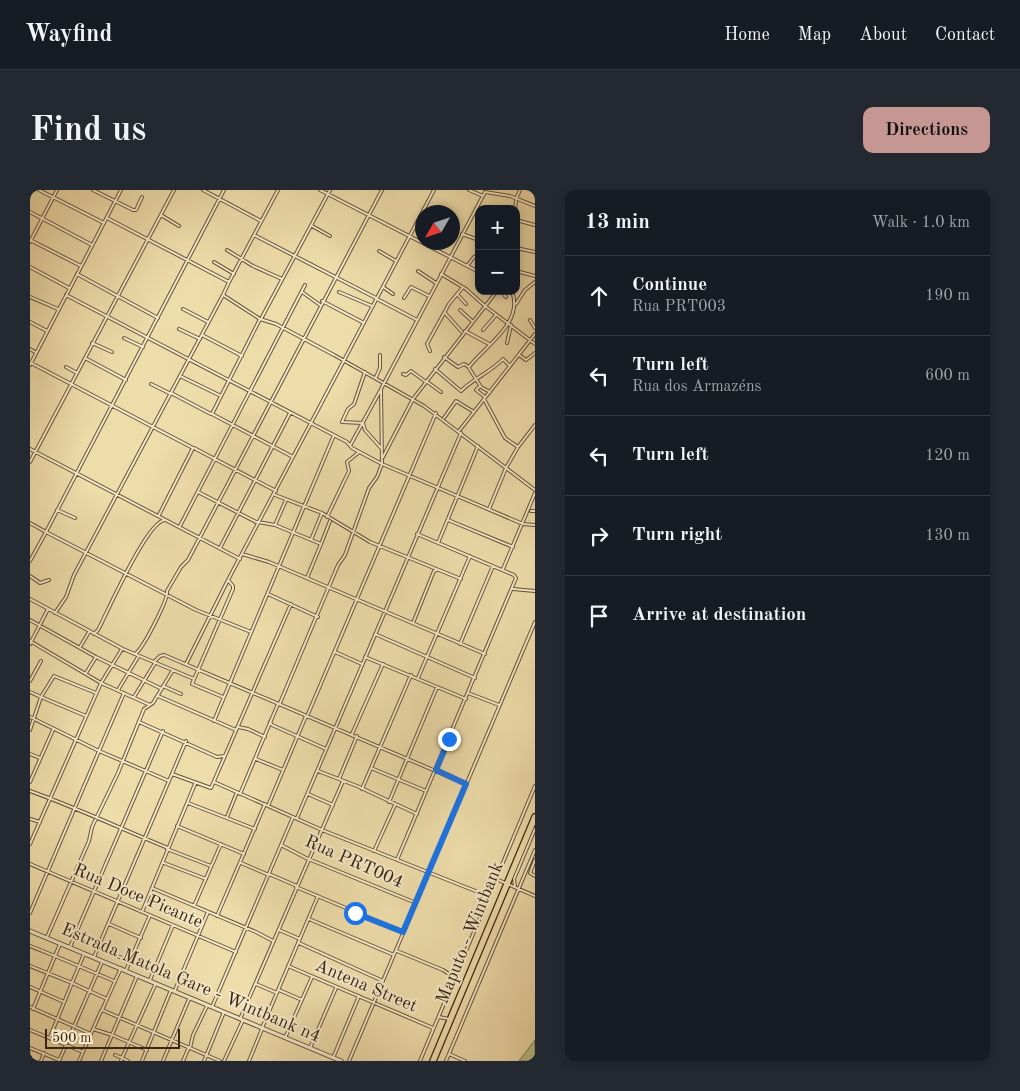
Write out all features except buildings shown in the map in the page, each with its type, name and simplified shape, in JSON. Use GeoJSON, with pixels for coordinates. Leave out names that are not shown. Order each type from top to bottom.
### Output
{"type":"FeatureCollection","features":[{"type":"Feature","properties":{"kind":"highway","name":"Maputo - Wintbank"},"geometry":{"type":"LineString","coordinates":[[434,1061],[450,1020],[511,885],[535,817]]}},
{"type":"Feature","properties":{"kind":"highway","name":"Maputo - Wintbank"},"geometry":{"type":"LineString","coordinates":[[434,1061],[511,885],[535,822]]}},
{"type":"Feature","properties":{"kind":"street"},"geometry":{"type":"LineString","coordinates":[[39,190],[104,223]]}},
{"type":"Feature","properties":{"kind":"street"},"geometry":{"type":"LineString","coordinates":[[57,190],[30,241],[81,266]]}},
{"type":"Feature","properties":{"kind":"street"},"geometry":{"type":"LineString","coordinates":[[93,190],[115,202],[136,210],[142,197]]}},
{"type":"Feature","properties":{"kind":"street"},"geometry":{"type":"LineString","coordinates":[[121,190],[31,364],[276,491]]}},
{"type":"Feature","properties":{"kind":"street"},"geometry":{"type":"LineString","coordinates":[[30,462],[174,190]]}},
{"type":"Feature","properties":{"kind":"street"},"geometry":{"type":"LineString","coordinates":[[203,190],[261,221]]}},
{"type":"Feature","properties":{"kind":"street"},"geometry":{"type":"LineString","coordinates":[[30,561],[224,190]]}},
{"type":"Feature","properties":{"kind":"street"},"geometry":{"type":"LineString","coordinates":[[55,612],[66,597],[72,579],[278,190]]}},
{"type":"Feature","properties":{"kind":"street"},"geometry":{"type":"LineString","coordinates":[[320,190],[475,270]]}},
{"type":"Feature","properties":{"kind":"street"},"geometry":{"type":"LineString","coordinates":[[212,414],[330,190]]}},
{"type":"Feature","properties":{"kind":"street"},"geometry":{"type":"LineString","coordinates":[[118,690],[139,656],[139,652],[168,595],[168,591],[181,568],[188,560],[322,301],[382,190]]}},
{"type":"Feature","properties":{"kind":"street"},"geometry":{"type":"LineString","coordinates":[[186,662],[434,190]]}},
{"type":"Feature","properties":{"kind":"street"},"geometry":{"type":"LineString","coordinates":[[469,190],[483,196]]}},
{"type":"Feature","properties":{"kind":"street"},"geometry":{"type":"LineString","coordinates":[[515,205],[520,190]]}},
{"type":"Feature","properties":{"kind":"street"},"geometry":{"type":"LineString","coordinates":[[350,445],[486,191],[510,196],[535,206]]}},
{"type":"Feature","properties":{"kind":"street"},"geometry":{"type":"LineString","coordinates":[[518,205],[521,202]]}},
{"type":"Feature","properties":{"kind":"street"},"geometry":{"type":"LineString","coordinates":[[30,212],[92,245]]}},
{"type":"Feature","properties":{"kind":"street"},"geometry":{"type":"LineString","coordinates":[[161,215],[179,226]]}},
{"type":"Feature","properties":{"kind":"street"},"geometry":{"type":"LineString","coordinates":[[107,218],[229,282]]}},
{"type":"Feature","properties":{"kind":"street"},"geometry":{"type":"LineString","coordinates":[[520,221],[535,225]]}},
{"type":"Feature","properties":{"kind":"street"},"geometry":{"type":"LineString","coordinates":[[311,226],[330,236]]}},
{"type":"Feature","properties":{"kind":"street"},"geometry":{"type":"LineString","coordinates":[[254,235],[417,320]]}},
{"type":"Feature","properties":{"kind":"street"},"geometry":{"type":"LineString","coordinates":[[462,235],[475,239]]}},
{"type":"Feature","properties":{"kind":"street"},"geometry":{"type":"LineString","coordinates":[[520,249],[535,252]]}},
{"type":"Feature","properties":{"kind":"street"},"geometry":{"type":"LineString","coordinates":[[228,250],[253,266],[282,279]]}},
{"type":"Feature","properties":{"kind":"street"},"geometry":{"type":"LineString","coordinates":[[379,251],[396,261]]}},
{"type":"Feature","properties":{"kind":"street"},"geometry":{"type":"LineString","coordinates":[[467,266],[475,257]]}},
{"type":"Feature","properties":{"kind":"street"},"geometry":{"type":"LineString","coordinates":[[214,262],[234,274]]}},
{"type":"Feature","properties":{"kind":"street"},"geometry":{"type":"LineString","coordinates":[[30,267],[70,288]]}},
{"type":"Feature","properties":{"kind":"street"},"geometry":{"type":"LineString","coordinates":[[418,271],[436,283]]}},
{"type":"Feature","properties":{"kind":"street"},"geometry":{"type":"LineString","coordinates":[[520,272],[535,276]]}},
{"type":"Feature","properties":{"kind":"street"},"geometry":{"type":"LineString","coordinates":[[77,274],[158,318]]}},
{"type":"Feature","properties":{"kind":"street"},"geometry":{"type":"LineString","coordinates":[[441,274],[463,287],[535,344]]}},
{"type":"Feature","properties":{"kind":"street"},"geometry":{"type":"LineString","coordinates":[[507,343],[516,304],[535,282]]}},
{"type":"Feature","properties":{"kind":"street"},"geometry":{"type":"LineString","coordinates":[[180,526],[305,285]]}},
{"type":"Feature","properties":{"kind":"street"},"geometry":{"type":"LineString","coordinates":[[382,287],[393,294]]}},
{"type":"Feature","properties":{"kind":"street"},"geometry":{"type":"LineString","coordinates":[[404,298],[411,287],[429,296]]}},
{"type":"Feature","properties":{"kind":"street"},"geometry":{"type":"LineString","coordinates":[[430,351],[426,346],[463,287]]}},
{"type":"Feature","properties":{"kind":"street"},"geometry":{"type":"LineString","coordinates":[[301,292],[320,306]]}},
{"type":"Feature","properties":{"kind":"street"},"geometry":{"type":"LineString","coordinates":[[339,292],[372,306]]}},
{"type":"Feature","properties":{"kind":"street"},"geometry":{"type":"LineString","coordinates":[[457,294],[466,304]]}},
{"type":"Feature","properties":{"kind":"street"},"geometry":{"type":"LineString","coordinates":[[66,295],[311,422],[382,464],[522,524],[535,525]]}},
{"type":"Feature","properties":{"kind":"street"},"geometry":{"type":"LineString","coordinates":[[222,295],[262,319],[283,328],[385,382],[436,413],[535,490]]}},
{"type":"Feature","properties":{"kind":"street"},"geometry":{"type":"LineString","coordinates":[[227,818],[256,759],[318,617],[354,533],[369,488],[377,477],[383,457],[413,399],[463,332],[494,295]]}},
{"type":"Feature","properties":{"kind":"street"},"geometry":{"type":"LineString","coordinates":[[513,295],[516,304]]}},
{"type":"Feature","properties":{"kind":"street"},"geometry":{"type":"LineString","coordinates":[[30,297],[58,309]]}},
{"type":"Feature","properties":{"kind":"street"},"geometry":{"type":"LineString","coordinates":[[322,301],[364,323]]}},
{"type":"Feature","properties":{"kind":"street"},"geometry":{"type":"LineString","coordinates":[[183,309],[208,322]]}},
{"type":"Feature","properties":{"kind":"street"},"geometry":{"type":"LineString","coordinates":[[460,310],[472,321]]}},
{"type":"Feature","properties":{"kind":"street"},"geometry":{"type":"LineString","coordinates":[[445,313],[463,332],[489,344]]}},
{"type":"Feature","properties":{"kind":"street"},"geometry":{"type":"LineString","coordinates":[[483,330],[496,315]]}},
{"type":"Feature","properties":{"kind":"street"},"geometry":{"type":"LineString","coordinates":[[530,320],[535,328]]}},
{"type":"Feature","properties":{"kind":"street"},"geometry":{"type":"LineString","coordinates":[[30,322],[47,331]]}},
{"type":"Feature","properties":{"kind":"street"},"geometry":{"type":"LineString","coordinates":[[469,367],[510,324]]}},
{"type":"Feature","properties":{"kind":"street"},"geometry":{"type":"LineString","coordinates":[[179,329],[200,339]]}},
{"type":"Feature","properties":{"kind":"street"},"geometry":{"type":"LineString","coordinates":[[297,818],[438,488],[460,432],[535,334]]}},
{"type":"Feature","properties":{"kind":"street"},"geometry":{"type":"LineString","coordinates":[[202,335],[242,356]]}},
{"type":"Feature","properties":{"kind":"street"},"geometry":{"type":"LineString","coordinates":[[124,338],[143,347]]}},
{"type":"Feature","properties":{"kind":"street"},"geometry":{"type":"LineString","coordinates":[[92,343],[112,352]]}},
{"type":"Feature","properties":{"kind":"street"},"geometry":{"type":"LineString","coordinates":[[30,349],[36,352]]}},
{"type":"Feature","properties":{"kind":"street"},"geometry":{"type":"LineString","coordinates":[[517,356],[526,360],[535,353]]}},
{"type":"Feature","properties":{"kind":"street"},"geometry":{"type":"LineString","coordinates":[[376,378],[380,368],[380,355]]}},
{"type":"Feature","properties":{"kind":"street"},"geometry":{"type":"LineString","coordinates":[[444,357],[458,367],[464,364],[469,367],[480,386],[486,390],[505,438],[518,448]]}},
{"type":"Feature","properties":{"kind":"street"},"geometry":{"type":"LineString","coordinates":[[85,358],[126,380]]}},
{"type":"Feature","properties":{"kind":"street"},"geometry":{"type":"LineString","coordinates":[[435,369],[461,391],[476,378],[493,369],[503,359],[510,366]]}},
{"type":"Feature","properties":{"kind":"street"},"geometry":{"type":"LineString","coordinates":[[66,368],[77,373]]}},
{"type":"Feature","properties":{"kind":"street"},"geometry":{"type":"LineString","coordinates":[[404,374],[406,375],[411,370],[441,392]]}},
{"type":"Feature","properties":{"kind":"street"},"geometry":{"type":"LineString","coordinates":[[365,372],[354,404],[348,408],[342,422],[362,423],[381,448]]}},
{"type":"Feature","properties":{"kind":"street"},"geometry":{"type":"LineString","coordinates":[[180,376],[221,396]]}},
{"type":"Feature","properties":{"kind":"street"},"geometry":{"type":"LineString","coordinates":[[151,384],[293,457]]}},
{"type":"Feature","properties":{"kind":"street"},"geometry":{"type":"LineString","coordinates":[[253,386],[254,393]]}},
{"type":"Feature","properties":{"kind":"street"},"geometry":{"type":"LineString","coordinates":[[480,386],[476,390],[487,395]]}},
{"type":"Feature","properties":{"kind":"street"},"geometry":{"type":"LineString","coordinates":[[381,389],[383,411],[381,448],[383,457]]}},
{"type":"Feature","properties":{"kind":"street"},"geometry":{"type":"LineString","coordinates":[[444,419],[456,401],[474,412]]}},
{"type":"Feature","properties":{"kind":"street"},"geometry":{"type":"LineString","coordinates":[[220,548],[290,412]]}},
{"type":"Feature","properties":{"kind":"street"},"geometry":{"type":"LineString","coordinates":[[217,916],[254,829],[267,805],[335,652],[436,413]]}},
{"type":"Feature","properties":{"kind":"street"},"geometry":{"type":"LineString","coordinates":[[489,509],[506,468],[535,425]]}},
{"type":"Feature","properties":{"kind":"street"},"geometry":{"type":"LineString","coordinates":[[214,720],[334,435]]}},
{"type":"Feature","properties":{"kind":"street"},"geometry":{"type":"LineString","coordinates":[[438,543],[478,446]]}},
{"type":"Feature","properties":{"kind":"street"},"geometry":{"type":"LineString","coordinates":[[94,634],[98,630],[145,538],[157,522],[157,515],[193,448]]}},
{"type":"Feature","properties":{"kind":"street"},"geometry":{"type":"LineString","coordinates":[[30,449],[240,558]]}},
{"type":"Feature","properties":{"kind":"street"},"geometry":{"type":"LineString","coordinates":[[327,517],[349,471],[347,462],[359,452]]}},
{"type":"Feature","properties":{"kind":"street"},"geometry":{"type":"LineString","coordinates":[[197,492],[258,522],[293,532],[321,544]]}},
{"type":"Feature","properties":{"kind":"street"},"geometry":{"type":"LineString","coordinates":[[503,570],[535,493]]}},
{"type":"Feature","properties":{"kind":"street"},"geometry":{"type":"LineString","coordinates":[[274,495],[322,514],[380,546],[461,579]]}},
{"type":"Feature","properties":{"kind":"street"},"geometry":{"type":"LineString","coordinates":[[275,526],[286,500]]}},
{"type":"Feature","properties":{"kind":"street"},"geometry":{"type":"LineString","coordinates":[[57,510],[75,518]]}},
{"type":"Feature","properties":{"kind":"street"},"geometry":{"type":"LineString","coordinates":[[311,540],[322,514]]}},
{"type":"Feature","properties":{"kind":"street"},"geometry":{"type":"LineString","coordinates":[[447,519],[512,547]]}},
{"type":"Feature","properties":{"kind":"street"},"geometry":{"type":"LineString","coordinates":[[157,522],[168,520]]}},
{"type":"Feature","properties":{"kind":"street"},"geometry":{"type":"LineString","coordinates":[[307,578],[331,520]]}},
{"type":"Feature","properties":{"kind":"street"},"geometry":{"type":"LineString","coordinates":[[30,523],[209,616],[219,620],[226,620]]}},
{"type":"Feature","properties":{"kind":"street"},"geometry":{"type":"LineString","coordinates":[[397,860],[513,589],[516,577],[417,534]]}},
{"type":"Feature","properties":{"kind":"street"},"geometry":{"type":"LineString","coordinates":[[245,549],[246,554]]}},
{"type":"Feature","properties":{"kind":"street"},"geometry":{"type":"LineString","coordinates":[[242,554],[278,566],[485,654]]}},
{"type":"Feature","properties":{"kind":"street"},"geometry":{"type":"LineString","coordinates":[[418,678],[470,556]]}},
{"type":"Feature","properties":{"kind":"street"},"geometry":{"type":"LineString","coordinates":[[432,566],[434,571]]}},
{"type":"Feature","properties":{"kind":"street"},"geometry":{"type":"LineString","coordinates":[[460,644],[493,566]]}},
{"type":"Feature","properties":{"kind":"street"},"geometry":{"type":"LineString","coordinates":[[412,623],[434,571],[438,569]]}},
{"type":"Feature","properties":{"kind":"street"},"geometry":{"type":"LineString","coordinates":[[30,576],[40,583],[49,580]]}},
{"type":"Feature","properties":{"kind":"street"},"geometry":{"type":"LineString","coordinates":[[223,697],[192,684],[233,587],[228,580]]}},
{"type":"Feature","properties":{"kind":"street"},"geometry":{"type":"LineString","coordinates":[[513,589],[535,591]]}},
{"type":"Feature","properties":{"kind":"street"},"geometry":{"type":"LineString","coordinates":[[268,594],[288,603],[290,606],[318,617]]}},
{"type":"Feature","properties":{"kind":"street"},"geometry":{"type":"LineString","coordinates":[[30,599],[122,648],[194,679]]}},
{"type":"Feature","properties":{"kind":"street"},"geometry":{"type":"LineString","coordinates":[[172,774],[209,789],[214,782],[290,606]]}},
{"type":"Feature","properties":{"kind":"street"},"geometry":{"type":"LineString","coordinates":[[48,609],[30,642],[101,683],[150,705]]}},
{"type":"Feature","properties":{"kind":"street"},"geometry":{"type":"LineString","coordinates":[[221,615],[226,620],[251,632]]}},
{"type":"Feature","properties":{"kind":"street"},"geometry":{"type":"LineString","coordinates":[[30,620],[144,681],[181,694]]}},
{"type":"Feature","properties":{"kind":"street"},"geometry":{"type":"LineString","coordinates":[[349,1061],[535,622]]}},
{"type":"Feature","properties":{"kind":"street"},"geometry":{"type":"LineString","coordinates":[[98,630],[98,636]]}},
{"type":"Feature","properties":{"kind":"street"},"geometry":{"type":"LineString","coordinates":[[80,647],[90,632]]}},
{"type":"Feature","properties":{"kind":"street"},"geometry":{"type":"LineString","coordinates":[[375,634],[475,678]]}},
{"type":"Feature","properties":{"kind":"street"},"geometry":{"type":"LineString","coordinates":[[30,844],[96,693],[122,648]]}},
{"type":"Feature","properties":{"kind":"street"},"geometry":{"type":"LineString","coordinates":[[135,654],[139,652]]}},
{"type":"Feature","properties":{"kind":"street"},"geometry":{"type":"LineString","coordinates":[[335,652],[362,664]]}},
{"type":"Feature","properties":{"kind":"street"},"geometry":{"type":"LineString","coordinates":[[134,697],[155,662],[163,655],[186,662],[198,669],[466,784]]}},
{"type":"Feature","properties":{"kind":"street"},"geometry":{"type":"LineString","coordinates":[[86,673],[96,657]]}},
{"type":"Feature","properties":{"kind":"street"},"geometry":{"type":"LineString","coordinates":[[365,657],[466,699]]}},
{"type":"Feature","properties":{"kind":"street"},"geometry":{"type":"LineString","coordinates":[[30,681],[41,661]]}},
{"type":"Feature","properties":{"kind":"street"},"geometry":{"type":"LineString","coordinates":[[352,734],[383,664]]}},
{"type":"Feature","properties":{"kind":"street"},"geometry":{"type":"LineString","coordinates":[[47,938],[145,708],[157,696],[173,670]]}},
{"type":"Feature","properties":{"kind":"street"},"geometry":{"type":"LineString","coordinates":[[362,789],[411,675]]}},
{"type":"Feature","properties":{"kind":"street"},"geometry":{"type":"LineString","coordinates":[[30,730],[43,697],[54,676],[96,693]]}},
{"type":"Feature","properties":{"kind":"street"},"geometry":{"type":"LineString","coordinates":[[97,680],[99,687]]}},
{"type":"Feature","properties":{"kind":"street"},"geometry":{"type":"LineString","coordinates":[[389,802],[437,687]]}},
{"type":"Feature","properties":{"kind":"street"},"geometry":{"type":"LineString","coordinates":[[30,692],[86,716]]}},
{"type":"Feature","properties":{"kind":"street"},"geometry":{"type":"LineString","coordinates":[[30,913],[124,693]]}},
{"type":"Feature","properties":{"kind":"street"},"geometry":{"type":"LineString","coordinates":[[468,693],[499,706]]}},
{"type":"Feature","properties":{"kind":"street"},"geometry":{"type":"LineString","coordinates":[[157,696],[214,720],[237,728],[248,729],[264,737]]}},
{"type":"Feature","properties":{"kind":"street"},"geometry":{"type":"LineString","coordinates":[[301,713],[304,720]]}},
{"type":"Feature","properties":{"kind":"street"},"geometry":{"type":"LineString","coordinates":[[30,717],[98,751],[169,781]]}},
{"type":"Feature","properties":{"kind":"street"},"geometry":{"type":"LineString","coordinates":[[139,722],[186,741],[217,757],[222,762]]}},
{"type":"Feature","properties":{"kind":"street"},"geometry":{"type":"LineString","coordinates":[[271,724],[326,749]]}},
{"type":"Feature","properties":{"kind":"street"},"geometry":{"type":"LineString","coordinates":[[30,782],[53,730]]}},
{"type":"Feature","properties":{"kind":"street"},"geometry":{"type":"LineString","coordinates":[[70,947],[163,732]]}},
{"type":"Feature","properties":{"kind":"street"},"geometry":{"type":"LineString","coordinates":[[339,779],[357,736]]}},
{"type":"Feature","properties":{"kind":"street"},"geometry":{"type":"LineString","coordinates":[[94,957],[186,741]]}},
{"type":"Feature","properties":{"kind":"street"},"geometry":{"type":"LineString","coordinates":[[30,754],[40,758]]}},
{"type":"Feature","properties":{"kind":"street"},"geometry":{"type":"LineString","coordinates":[[217,757],[224,756]]}},
{"type":"Feature","properties":{"kind":"street"},"geometry":{"type":"LineString","coordinates":[[256,759],[283,770]]}},
{"type":"Feature","properties":{"kind":"street"},"geometry":{"type":"LineString","coordinates":[[371,768],[426,792]]}},
{"type":"Feature","properties":{"kind":"street"},"geometry":{"type":"LineString","coordinates":[[317,771],[417,814]]}},
{"type":"Feature","properties":{"kind":"street"},"geometry":{"type":"LineString","coordinates":[[224,1061],[296,886],[343,781]]}},
{"type":"Feature","properties":{"kind":"street"},"geometry":{"type":"LineString","coordinates":[[214,782],[322,830],[488,896]]}},
{"type":"Feature","properties":{"kind":"street"},"geometry":{"type":"LineString","coordinates":[[142,912],[195,784]]}},
{"type":"Feature","properties":{"kind":"street"},"geometry":{"type":"LineString","coordinates":[[420,1061],[535,786]]}},
{"type":"Feature","properties":{"kind":"street"},"geometry":{"type":"LineString","coordinates":[[30,792],[51,798],[211,866]]}},
{"type":"Feature","properties":{"kind":"street"},"geometry":{"type":"LineString","coordinates":[[308,794],[333,805]]}},
{"type":"Feature","properties":{"kind":"street"},"geometry":{"type":"LineString","coordinates":[[188,803],[254,829]]}},
{"type":"Feature","properties":{"kind":"street"},"geometry":{"type":"LineString","coordinates":[[374,850],[395,804]]}},
{"type":"Feature","properties":{"kind":"street"},"geometry":{"type":"LineString","coordinates":[[212,1007],[293,817]]}},
{"type":"Feature","properties":{"kind":"street"},"geometry":{"type":"LineString","coordinates":[[30,818],[40,822]]}},
{"type":"Feature","properties":{"kind":"street"},"geometry":{"type":"LineString","coordinates":[[178,827],[244,854]]}},
{"type":"Feature","properties":{"kind":"street"},"geometry":{"type":"LineString","coordinates":[[511,885],[535,829]]}},
{"type":"Feature","properties":{"kind":"street"},"geometry":{"type":"LineString","coordinates":[[194,906],[221,844]]}},
{"type":"Feature","properties":{"kind":"street","name":"Rua PRT004"},"geometry":{"type":"LineString","coordinates":[[281,845],[309,859],[416,903]]}},
{"type":"Feature","properties":{"kind":"street"},"geometry":{"type":"LineString","coordinates":[[446,1061],[535,850]]}},
{"type":"Feature","properties":{"kind":"street"},"geometry":{"type":"LineString","coordinates":[[535,860],[530,873],[535,876]]}},
{"type":"Feature","properties":{"kind":"street"},"geometry":{"type":"LineString","coordinates":[[163,863],[206,879]]}},
{"type":"Feature","properties":{"kind":"street"},"geometry":{"type":"LineString","coordinates":[[240,863],[403,932]]}},
{"type":"Feature","properties":{"kind":"street","name":"Rua Doce Picante"},"geometry":{"type":"LineString","coordinates":[[30,864],[236,952]]}},
{"type":"Feature","properties":{"kind":"street"},"geometry":{"type":"LineString","coordinates":[[496,879],[535,896]]}},
{"type":"Feature","properties":{"kind":"street"},"geometry":{"type":"LineString","coordinates":[[151,888],[273,941]]}},
{"type":"Feature","properties":{"kind":"street"},"geometry":{"type":"LineString","coordinates":[[249,1061],[318,896]]}},
{"type":"Feature","properties":{"kind":"street"},"geometry":{"type":"LineString","coordinates":[[142,1061],[208,912]]}},
{"type":"Feature","properties":{"kind":"street"},"geometry":{"type":"LineString","coordinates":[[126,970],[150,915]]}},
{"type":"Feature","properties":{"kind":"street"},"geometry":{"type":"LineString","coordinates":[[308,919],[394,955]]}},
{"type":"Feature","properties":{"kind":"street"},"geometry":{"type":"LineString","coordinates":[[108,924],[141,938]]}},
{"type":"Feature","properties":{"kind":"street"},"geometry":{"type":"LineString","coordinates":[[150,980],[173,925]]}},
{"type":"Feature","properties":{"kind":"street"},"geometry":{"type":"LineString","coordinates":[[278,930],[300,939]]}},
{"type":"Feature","properties":{"kind":"street","name":"Estrada Matola Gare - Wintbank n4"},"geometry":{"type":"LineString","coordinates":[[30,931],[341,1061]]}},
{"type":"Feature","properties":{"kind":"street"},"geometry":{"type":"LineString","coordinates":[[298,943],[383,980]]}},
{"type":"Feature","properties":{"kind":"street"},"geometry":{"type":"LineString","coordinates":[[60,944],[32,1008],[91,1034]]}},
{"type":"Feature","properties":{"kind":"street"},"geometry":{"type":"LineString","coordinates":[[30,946],[114,981]]}},
{"type":"Feature","properties":{"kind":"street"},"geometry":{"type":"LineString","coordinates":[[99,947],[130,962]]}},
{"type":"Feature","properties":{"kind":"street"},"geometry":{"type":"LineString","coordinates":[[396,951],[443,970],[455,978]]}},
{"type":"Feature","properties":{"kind":"street"},"geometry":{"type":"LineString","coordinates":[[50,1037],[84,954]]}},
{"type":"Feature","properties":{"kind":"street"},"geometry":{"type":"LineString","coordinates":[[30,1048],[59,1061],[103,961]]}},
{"type":"Feature","properties":{"kind":"street"},"geometry":{"type":"LineString","coordinates":[[30,966],[107,999]]}},
{"type":"Feature","properties":{"kind":"street","name":"Antena Street"},"geometry":{"type":"LineString","coordinates":[[288,966],[434,1028]]}},
{"type":"Feature","properties":{"kind":"street"},"geometry":{"type":"LineString","coordinates":[[80,1061],[120,968]]}},
{"type":"Feature","properties":{"kind":"street"},"geometry":{"type":"LineString","coordinates":[[101,1061],[137,975]]}},
{"type":"Feature","properties":{"kind":"street"},"geometry":{"type":"LineString","coordinates":[[286,1038],[312,977]]}},
{"type":"Feature","properties":{"kind":"street"},"geometry":{"type":"LineString","coordinates":[[122,1060],[156,983]]}},
{"type":"Feature","properties":{"kind":"street"},"geometry":{"type":"LineString","coordinates":[[256,984],[302,1000]]}},
{"type":"Feature","properties":{"kind":"street"},"geometry":{"type":"LineString","coordinates":[[30,986],[65,1002]]}},
{"type":"Feature","properties":{"kind":"street"},"geometry":{"type":"LineString","coordinates":[[310,1048],[336,987]]}},
{"type":"Feature","properties":{"kind":"street"},"geometry":{"type":"LineString","coordinates":[[333,1058],[359,996]]}},
{"type":"Feature","properties":{"kind":"street"},"geometry":{"type":"LineString","coordinates":[[163,1061],[190,997]]}},
{"type":"Feature","properties":{"kind":"street"},"geometry":{"type":"LineString","coordinates":[[184,1061],[208,1004]]}},
{"type":"Feature","properties":{"kind":"street"},"geometry":{"type":"LineString","coordinates":[[102,1010],[119,1019],[220,1061]]}},
{"type":"Feature","properties":{"kind":"street"},"geometry":{"type":"LineString","coordinates":[[204,1061],[224,1012]]}},
{"type":"Feature","properties":{"kind":"street"},"geometry":{"type":"LineString","coordinates":[[439,1018],[450,1020]]}},
{"type":"Feature","properties":{"kind":"street"},"geometry":{"type":"LineString","coordinates":[[93,1029],[147,1050]]}},
{"type":"Feature","properties":{"kind":"street"},"geometry":{"type":"LineString","coordinates":[[30,1030],[83,1052]]}},
{"type":"Feature","properties":{"kind":"street"},"geometry":{"type":"LineString","coordinates":[[41,1061],[44,1053]]}},
{"type":"Feature","properties":{"kind":"street"},"geometry":{"type":"LineString","coordinates":[[449,1054],[465,1061]]}},
{"type":"Feature","properties":{"kind":"street"},"geometry":{"type":"LineString","coordinates":[[115,1055],[122,1060],[128,1061]]}},
{"type":"Feature","properties":{"kind":"green space"},"geometry":{"type":"Polygon","coordinates":[[[535,1040],[535,1061],[519,1061],[535,1040]]]}},
{"type":"Feature","properties":{"kind":"route"},"geometry":{"type":"LineString","coordinates":[[355,913],[403,932],[466,784],[436,770],[449,739]]}}]}
